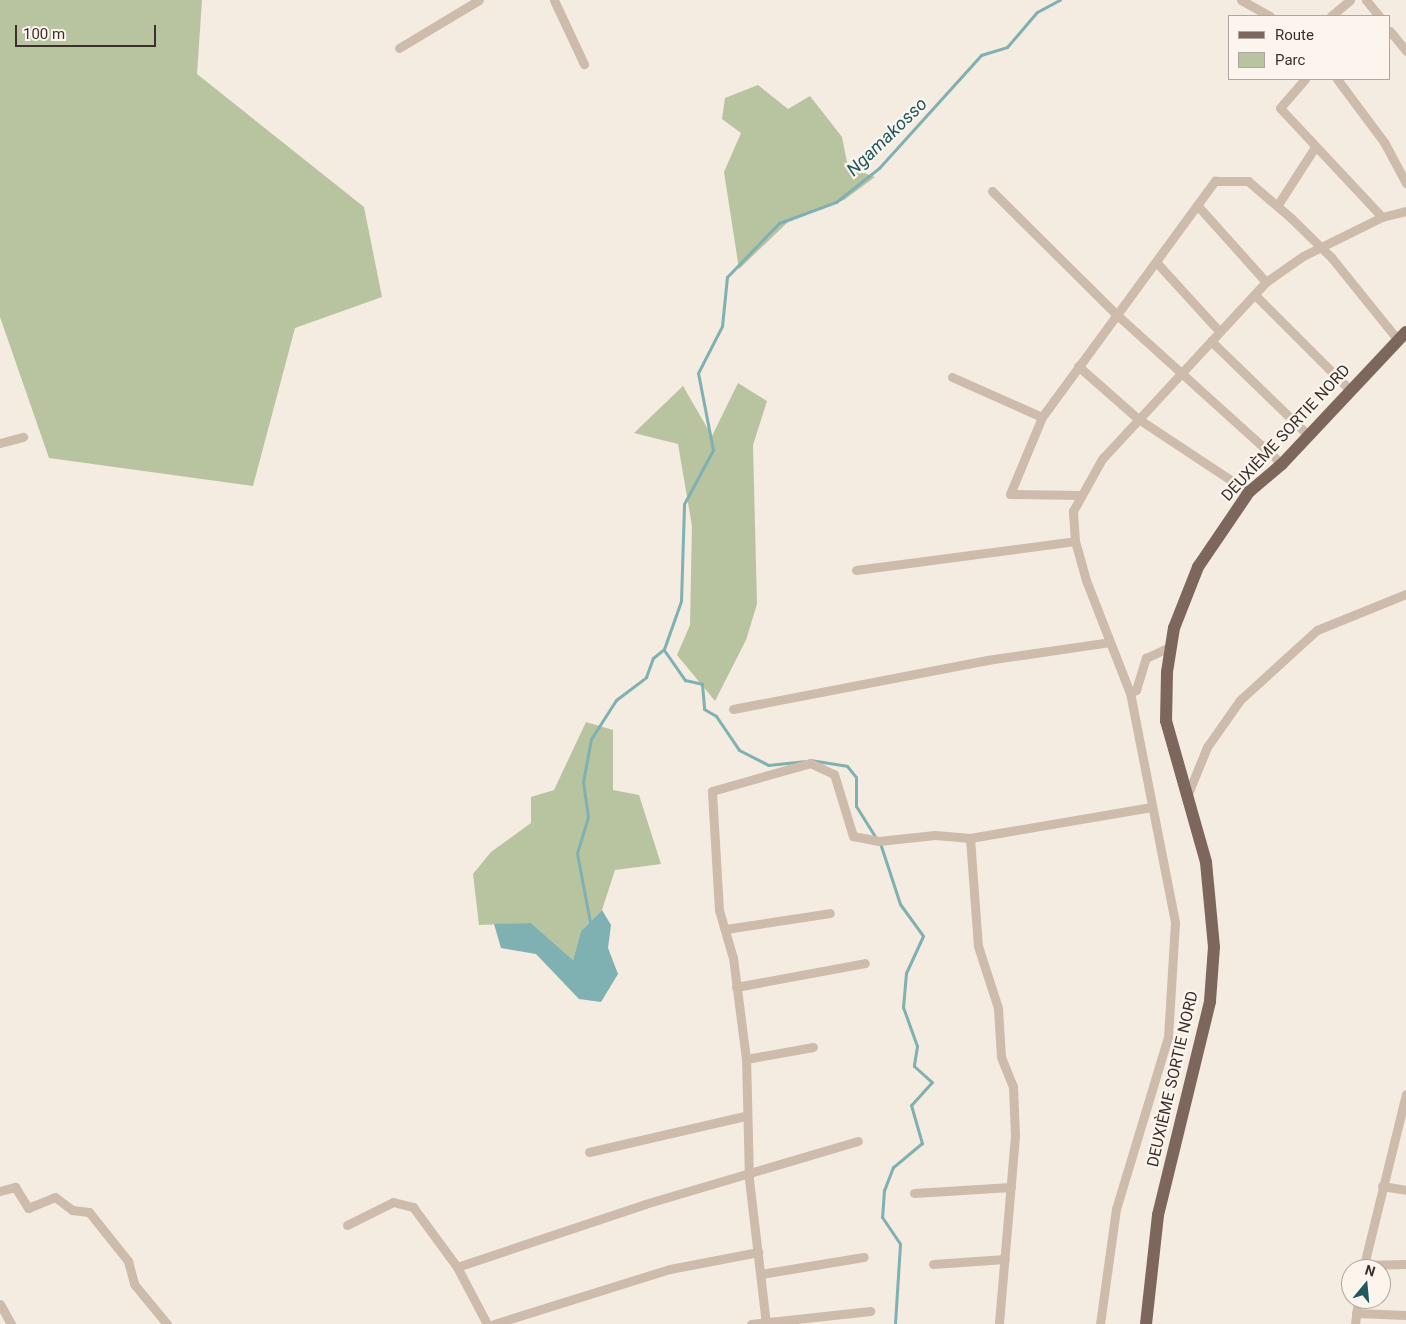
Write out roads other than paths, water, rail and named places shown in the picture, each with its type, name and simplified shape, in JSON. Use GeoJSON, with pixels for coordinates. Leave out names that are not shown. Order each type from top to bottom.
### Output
{"type":"FeatureCollection","features":[{"type":"Feature","properties":{"kind":"main road","name":"DEUXIÈME SORTIE NORD"},"geometry":{"type":"LineString","coordinates":[[1146,1324],[1158,1215],[1210,1001],[1214,947],[1206,862],[1186,799],[1166,721],[1170,647],[1198,567],[1249,492],[1282,464],[1307,434],[1402,336]]}},
{"type":"Feature","properties":{"kind":"street"},"geometry":{"type":"LineString","coordinates":[[399,48],[479,0]]}},
{"type":"Feature","properties":{"kind":"street"},"geometry":{"type":"LineString","coordinates":[[554,0],[584,64]]}},
{"type":"Feature","properties":{"kind":"street"},"geometry":{"type":"LineString","coordinates":[[1241,0],[1268,15]]}},
{"type":"Feature","properties":{"kind":"street"},"geometry":{"type":"LineString","coordinates":[[1332,15],[1350,0]]}},
{"type":"Feature","properties":{"kind":"street"},"geometry":{"type":"LineString","coordinates":[[1366,0],[1378,15]]}},
{"type":"Feature","properties":{"kind":"street"},"geometry":{"type":"LineString","coordinates":[[1391,31],[1406,51]]}},
{"type":"Feature","properties":{"kind":"street"},"geometry":{"type":"LineString","coordinates":[[1304,80],[1280,108],[1382,218]]}},
{"type":"Feature","properties":{"kind":"street"},"geometry":{"type":"LineString","coordinates":[[1338,80],[1384,142],[1406,184]]}},
{"type":"Feature","properties":{"kind":"street"},"geometry":{"type":"LineString","coordinates":[[1277,206],[1315,147]]}},
{"type":"Feature","properties":{"kind":"street"},"geometry":{"type":"LineString","coordinates":[[1079,495],[1010,494],[1042,417],[1116,314],[1157,263],[1207,188],[1225,179],[1248,181],[1277,206],[1322,247],[1402,336]]}},
{"type":"Feature","properties":{"kind":"street"},"geometry":{"type":"LineString","coordinates":[[992,191],[1116,314],[1282,464]]}},
{"type":"Feature","properties":{"kind":"street"},"geometry":{"type":"LineString","coordinates":[[1197,205],[1266,282]]}},
{"type":"Feature","properties":{"kind":"street"},"geometry":{"type":"LineString","coordinates":[[1100,1324],[1116,1209],[1168,1037],[1172,1001],[1175,922],[1130,693],[1075,542],[1073,511],[1079,495],[1102,459],[1137,418],[1183,375],[1211,341],[1256,296],[1266,282],[1322,247],[1382,218],[1406,211]]}},
{"type":"Feature","properties":{"kind":"street"},"geometry":{"type":"LineString","coordinates":[[1157,263],[1220,332]]}},
{"type":"Feature","properties":{"kind":"street"},"geometry":{"type":"LineString","coordinates":[[1256,296],[1350,390]]}},
{"type":"Feature","properties":{"kind":"street"},"geometry":{"type":"LineString","coordinates":[[1211,341],[1307,434]]}},
{"type":"Feature","properties":{"kind":"street"},"geometry":{"type":"LineString","coordinates":[[1078,366],[1137,418],[1249,492]]}},
{"type":"Feature","properties":{"kind":"street"},"geometry":{"type":"LineString","coordinates":[[952,377],[1042,417]]}},
{"type":"Feature","properties":{"kind":"street"},"geometry":{"type":"LineString","coordinates":[[0,443],[23,437]]}},
{"type":"Feature","properties":{"kind":"street"},"geometry":{"type":"LineString","coordinates":[[856,570],[1075,542]]}},
{"type":"Feature","properties":{"kind":"street"},"geometry":{"type":"LineString","coordinates":[[1186,799],[1207,747],[1240,700],[1317,630],[1406,594]]}},
{"type":"Feature","properties":{"kind":"street"},"geometry":{"type":"LineString","coordinates":[[733,709],[987,660],[1110,642]]}},
{"type":"Feature","properties":{"kind":"street"},"geometry":{"type":"LineString","coordinates":[[1130,693],[1136,690],[1146,658],[1170,647]]}},
{"type":"Feature","properties":{"kind":"street"},"geometry":{"type":"LineString","coordinates":[[766,1322],[749,1174],[745,1116],[746,1059],[736,987],[715,871],[712,791],[810,763],[834,774],[853,836],[879,841],[934,834],[970,838],[1151,807]]}},
{"type":"Feature","properties":{"kind":"street"},"geometry":{"type":"LineString","coordinates":[[970,838],[978,946],[998,1008],[1001,1057],[1013,1086],[1012,1187],[999,1324]]}},
{"type":"Feature","properties":{"kind":"street"},"geometry":{"type":"LineString","coordinates":[[726,929],[830,913]]}},
{"type":"Feature","properties":{"kind":"street"},"geometry":{"type":"LineString","coordinates":[[736,987],[865,963]]}},
{"type":"Feature","properties":{"kind":"street"},"geometry":{"type":"LineString","coordinates":[[746,1059],[813,1047]]}},
{"type":"Feature","properties":{"kind":"street"},"geometry":{"type":"LineString","coordinates":[[1365,1259],[1382,1186],[1403,1123],[1406,1094]]}},
{"type":"Feature","properties":{"kind":"street"},"geometry":{"type":"LineString","coordinates":[[589,1152],[745,1116]]}},
{"type":"Feature","properties":{"kind":"street"},"geometry":{"type":"LineString","coordinates":[[456,1267],[858,1140]]}},
{"type":"Feature","properties":{"kind":"street"},"geometry":{"type":"LineString","coordinates":[[1382,1186],[1406,1190]]}},
{"type":"Feature","properties":{"kind":"street"},"geometry":{"type":"LineString","coordinates":[[0,1191],[15,1187],[28,1208],[58,1197],[70,1209],[89,1212],[128,1261],[134,1284],[167,1324]]}},
{"type":"Feature","properties":{"kind":"street"},"geometry":{"type":"LineString","coordinates":[[914,1193],[1012,1187]]}},
{"type":"Feature","properties":{"kind":"street"},"geometry":{"type":"LineString","coordinates":[[347,1226],[393,1202],[413,1207],[456,1267],[488,1324]]}},
{"type":"Feature","properties":{"kind":"street"},"geometry":{"type":"LineString","coordinates":[[494,1324],[670,1269],[758,1252]]}},
{"type":"Feature","properties":{"kind":"street"},"geometry":{"type":"LineString","coordinates":[[761,1274],[864,1257]]}},
{"type":"Feature","properties":{"kind":"street"},"geometry":{"type":"LineString","coordinates":[[933,1264],[1005,1258]]}},
{"type":"Feature","properties":{"kind":"street"},"geometry":{"type":"LineString","coordinates":[[1391,1265],[1406,1264]]}},
{"type":"Feature","properties":{"kind":"street"},"geometry":{"type":"LineString","coordinates":[[0,1304],[11,1324]]}},
{"type":"Feature","properties":{"kind":"street"},"geometry":{"type":"LineString","coordinates":[[1355,1324],[1357,1309]]}},
{"type":"Feature","properties":{"kind":"street"},"geometry":{"type":"LineString","coordinates":[[751,1324],[870,1311]]}},
{"type":"Feature","properties":{"kind":"street"},"geometry":{"type":"LineString","coordinates":[[1356,1313],[1406,1315]]}},
{"type":"Feature","properties":{"kind":"water"},"geometry":{"type":"Polygon","coordinates":[[[602,910],[611,925],[608,948],[618,974],[601,1002],[579,999],[536,954],[501,948],[494,924],[531,923],[573,960],[581,931],[602,910]]]}},
{"type":"Feature","properties":{"kind":"waterway","name":"Ngamakosso"},"geometry":{"type":"LineString","coordinates":[[590,922],[577,853],[588,817],[583,782],[591,739],[616,700],[646,677],[653,658],[664,649],[681,601],[684,504],[713,450],[698,373],[722,326],[727,277],[779,223],[836,202],[879,168],[981,55],[1007,47],[1037,12],[1060,0]]}},
{"type":"Feature","properties":{"kind":"waterway"},"geometry":{"type":"LineString","coordinates":[[664,650],[685,680],[702,684],[704,709],[716,716],[739,750],[768,765],[804,761]]}},
{"type":"Feature","properties":{"kind":"waterway"},"geometry":{"type":"LineString","coordinates":[[810,760],[847,766],[856,777],[856,806],[876,838]]}},
{"type":"Feature","properties":{"kind":"waterway"},"geometry":{"type":"LineString","coordinates":[[880,843],[900,904],[923,936],[906,973],[903,1007],[917,1046],[914,1066],[932,1082],[911,1105],[922,1143],[893,1167],[884,1190],[882,1217],[900,1244],[895,1324]]}}]}
